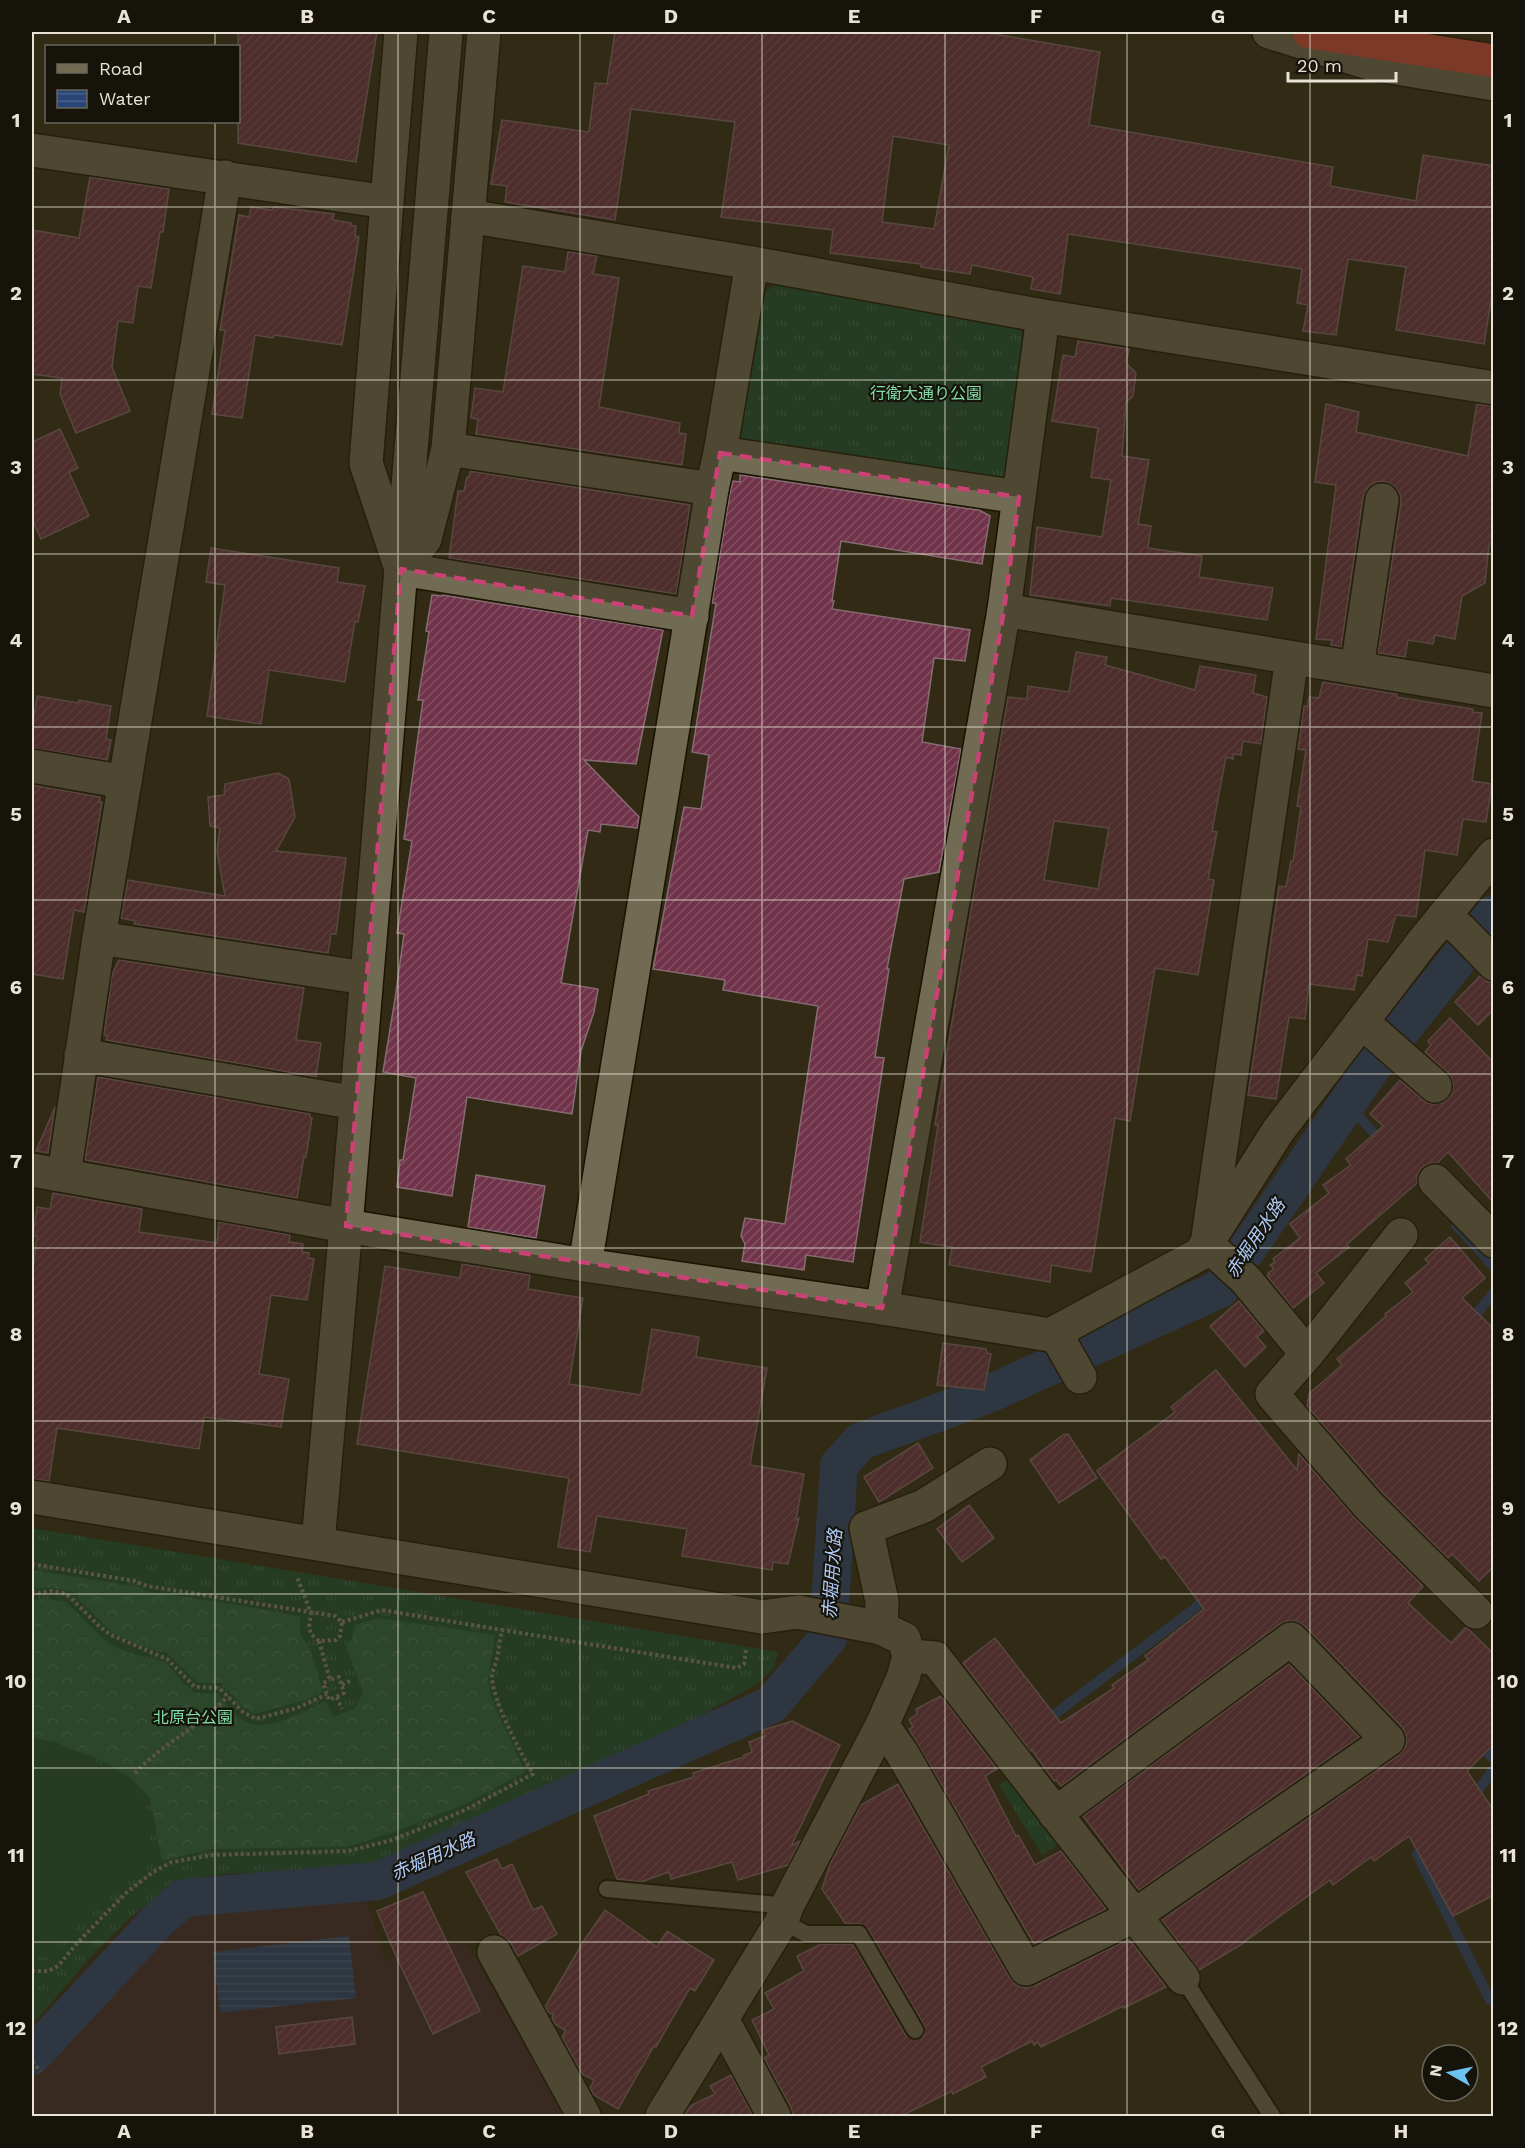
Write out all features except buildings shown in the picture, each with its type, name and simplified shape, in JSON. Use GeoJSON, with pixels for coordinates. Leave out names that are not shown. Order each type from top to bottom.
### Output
{"type":"FeatureCollection","features":[{"type":"Feature","properties":{"kind":"highway"},"geometry":{"type":"LineString","coordinates":[[1309,32],[1494,62]]}},
{"type":"Feature","properties":{"kind":"street"},"geometry":{"type":"LineString","coordinates":[[401,32],[366,463],[401,569]]}},
{"type":"Feature","properties":{"kind":"street"},"geometry":{"type":"LineString","coordinates":[[318,1543],[446,32]]}},
{"type":"Feature","properties":{"kind":"street"},"geometry":{"type":"LineString","coordinates":[[401,569],[425,539],[448,449],[484,32]]}},
{"type":"Feature","properties":{"kind":"street"},"geometry":{"type":"LineString","coordinates":[[1269,32],[1372,64],[1494,84]]}},
{"type":"Feature","properties":{"kind":"street"},"geometry":{"type":"LineString","coordinates":[[32,150],[387,202]]}},
{"type":"Feature","properties":{"kind":"street"},"geometry":{"type":"LineString","coordinates":[[64,1175],[99,938],[225,177]]}},
{"type":"Feature","properties":{"kind":"street"},"geometry":{"type":"LineString","coordinates":[[468,216],[752,263],[1043,316],[1494,388]]}},
{"type":"Feature","properties":{"kind":"street"},"geometry":{"type":"LineString","coordinates":[[585,1266],[712,489],[752,263]]}},
{"type":"Feature","properties":{"kind":"street"},"geometry":{"type":"LineString","coordinates":[[882,1308],[1004,610],[1043,316]]}},
{"type":"Feature","properties":{"kind":"street"},"geometry":{"type":"LineString","coordinates":[[448,449],[712,489]]}},
{"type":"Feature","properties":{"kind":"street"},"geometry":{"type":"LineString","coordinates":[[720,453],[1019,497]]}},
{"type":"Feature","properties":{"kind":"street"},"geometry":{"type":"LineString","coordinates":[[1357,668],[1382,500]]}},
{"type":"Feature","properties":{"kind":"street"},"geometry":{"type":"LineString","coordinates":[[401,569],[692,616]]}},
{"type":"Feature","properties":{"kind":"street"},"geometry":{"type":"LineString","coordinates":[[1004,610],[1494,691]]}},
{"type":"Feature","properties":{"kind":"street"},"geometry":{"type":"LineString","coordinates":[[1226,1261],[1292,658]]}},
{"type":"Feature","properties":{"kind":"street"},"geometry":{"type":"LineString","coordinates":[[32,766],[125,782]]}},
{"type":"Feature","properties":{"kind":"street"},"geometry":{"type":"LineString","coordinates":[[1226,1261],[1278,1131],[1380,1038],[1470,940],[1494,855]]}},
{"type":"Feature","properties":{"kind":"street"},"geometry":{"type":"LineString","coordinates":[[99,938],[366,978]]}},
{"type":"Feature","properties":{"kind":"street"},"geometry":{"type":"LineString","coordinates":[[1380,1038],[1435,1086]]}},
{"type":"Feature","properties":{"kind":"street"},"geometry":{"type":"LineString","coordinates":[[81,1055],[356,1103]]}},
{"type":"Feature","properties":{"kind":"street"},"geometry":{"type":"LineString","coordinates":[[32,1170],[585,1266],[882,1308],[1050,1335],[1059,1341],[1080,1377]]}},
{"type":"Feature","properties":{"kind":"street"},"geometry":{"type":"LineString","coordinates":[[1436,1181],[1494,1241]]}},
{"type":"Feature","properties":{"kind":"street"},"geometry":{"type":"LineString","coordinates":[[1401,1235],[1307,1354],[1272,1394],[1368,1505],[1476,1612]]}},
{"type":"Feature","properties":{"kind":"street"},"geometry":{"type":"LineString","coordinates":[[1059,1341],[1200,1254],[1226,1261],[1307,1354]]}},
{"type":"Feature","properties":{"kind":"street"},"geometry":{"type":"LineString","coordinates":[[867,1624],[882,1601],[866,1528],[924,1506],[990,1464]]}},
{"type":"Feature","properties":{"kind":"street"},"geometry":{"type":"LineString","coordinates":[[32,1497],[318,1543],[754,1631],[798,1612],[867,1624],[904,1639],[909,1656],[903,1678],[882,1725],[784,1913],[662,2116]]}},
{"type":"Feature","properties":{"kind":"street"},"geometry":{"type":"LineString","coordinates":[[882,1725],[902,1753],[1026,1968],[1134,1916],[1388,1740],[1291,1639],[1055,1814]]}},
{"type":"Feature","properties":{"kind":"street"},"geometry":{"type":"LineString","coordinates":[[909,1656],[934,1658],[1183,1978]]}},
{"type":"Feature","properties":{"kind":"street"},"geometry":{"type":"LineString","coordinates":[[494,1952],[584,2116]]}},
{"type":"Feature","properties":{"kind":"street"},"geometry":{"type":"LineString","coordinates":[[722,2019],[774,2116]]}},
{"type":"Feature","properties":{"kind":"lane"},"geometry":{"type":"LineString","coordinates":[[607,1889],[784,1913],[806,1934],[859,1934],[915,2030]]}},
{"type":"Feature","properties":{"kind":"lane"},"geometry":{"type":"LineString","coordinates":[[1183,1978],[1272,2116]]}},
{"type":"Feature","properties":{"kind":"path"},"geometry":{"type":"LineString","coordinates":[[32,1564],[135,1581],[147,1586],[335,1616],[342,1622]]}},
{"type":"Feature","properties":{"kind":"path"},"geometry":{"type":"LineString","coordinates":[[297,1575],[310,1613],[311,1634],[319,1641],[330,1680]]}},
{"type":"Feature","properties":{"kind":"path"},"geometry":{"type":"LineString","coordinates":[[32,1591],[63,1593],[75,1599],[99,1626],[111,1635],[167,1659],[195,1687],[219,1688],[243,1712],[256,1719],[297,1708],[327,1694]]}},
{"type":"Feature","properties":{"kind":"path"},"geometry":{"type":"LineString","coordinates":[[342,1622],[382,1610],[737,1668],[744,1664],[754,1631]]}},
{"type":"Feature","properties":{"kind":"path"},"geometry":{"type":"LineString","coordinates":[[319,1641],[336,1640],[340,1636],[342,1622]]}},
{"type":"Feature","properties":{"kind":"path"},"geometry":{"type":"LineString","coordinates":[[32,1971],[48,1971],[58,1966],[126,1893],[153,1872],[172,1862],[212,1855],[348,1851],[425,1827],[465,1810],[533,1774],[515,1740],[493,1682],[492,1674],[502,1630]]}},
{"type":"Feature","properties":{"kind":"path"},"geometry":{"type":"LineString","coordinates":[[339,1677],[344,1693],[329,1700],[323,1683],[330,1680],[339,1677]]}},
{"type":"Feature","properties":{"kind":"path"},"geometry":{"type":"LineString","coordinates":[[342,1684],[352,1680]]}},
{"type":"Feature","properties":{"kind":"path"},"geometry":{"type":"LineString","coordinates":[[135,1773],[153,1755],[210,1715],[228,1696]]}},
{"type":"Feature","properties":{"kind":"path"},"geometry":{"type":"LineString","coordinates":[[337,1697],[342,1709]]}},
{"type":"Feature","properties":{"kind":"path"},"geometry":{"type":"LineString","coordinates":[[32,1978],[38,1972]]}},
{"type":"Feature","properties":{"kind":"path"},"geometry":{"type":"LineString","coordinates":[[32,2062],[41,2071]]}},
{"type":"Feature","properties":{"kind":"highlighted area"},"geometry":{"type":"Polygon","coordinates":[[[720,453],[1019,497],[1004,610],[882,1308],[346,1226],[401,569],[692,616],[720,453]]]}},
{"type":"Feature","properties":{"kind":"shaded area"},"geometry":{"type":"Polygon","coordinates":[[[367,1901],[385,1962],[433,1940],[468,1946],[565,2116],[32,2116],[32,2075],[178,1923],[219,1910],[367,1901]]]}},
{"type":"Feature","properties":{"kind":"green space","name":"行衛大通り公園"},"geometry":{"type":"Polygon","coordinates":[[[777,284],[1011,318],[1025,337],[1004,480],[745,449],[734,433],[756,298],[777,284]]]}},
{"type":"Feature","properties":{"kind":"green space","name":"北原台公園"},"geometry":{"type":"Polygon","coordinates":[[[32,1528],[779,1652],[772,1670],[757,1684],[665,1736],[375,1868],[224,1874],[175,1881],[130,1918],[90,1958],[32,2025],[32,1528]]]}},
{"type":"Feature","properties":{"kind":"green space"},"geometry":{"type":"Polygon","coordinates":[[[32,1570],[300,1617],[300,1635],[309,1646],[323,1691],[309,1699],[254,1714],[244,1708],[222,1683],[198,1683],[167,1653],[151,1650],[114,1634],[79,1600],[78,1593],[46,1587],[41,1589],[32,1587],[32,1570]]]}},
{"type":"Feature","properties":{"kind":"green space"},"geometry":{"type":"Polygon","coordinates":[[[49,1599],[66,1602],[108,1643],[127,1652],[165,1662],[190,1691],[203,1694],[218,1693],[244,1721],[263,1725],[285,1720],[325,1701],[334,1717],[355,1708],[363,1693],[346,1646],[352,1640],[355,1625],[378,1618],[495,1635],[488,1679],[491,1698],[525,1772],[463,1805],[391,1833],[346,1847],[209,1849],[162,1861],[150,1798],[131,1778],[106,1762],[54,1742],[32,1738],[32,1600],[49,1599]]]}},
{"type":"Feature","properties":{"kind":"green space"},"geometry":{"type":"Polygon","coordinates":[[[32,1743],[78,1755],[120,1776],[136,1791],[146,1809],[150,1831],[145,1857],[47,1957],[32,1955],[32,1743]]]}},
{"type":"Feature","properties":{"kind":"green space"},"geometry":{"type":"Polygon","coordinates":[[[1016,1774],[1061,1843],[1042,1855],[999,1785],[1016,1774]]]}},
{"type":"Feature","properties":{"kind":"water"},"geometry":{"type":"Polygon","coordinates":[[[349,1936],[356,1998],[220,2013],[213,1952],[349,1936]]]}},
{"type":"Feature","properties":{"kind":"waterway","name":"赤堀用水路"},"geometry":{"type":"LineString","coordinates":[[32,2056],[161,1917],[184,1898],[378,1881],[771,1705],[828,1638],[839,1465],[861,1441],[989,1394],[1220,1289],[1372,1067],[1494,914]]}},
{"type":"Feature","properties":{"kind":"waterway"},"geometry":{"type":"LineString","coordinates":[[1347,1103],[1384,1144]]}},
{"type":"Feature","properties":{"kind":"waterway"},"geometry":{"type":"LineString","coordinates":[[1456,1225],[1494,1267]]}},
{"type":"Feature","properties":{"kind":"waterway"},"geometry":{"type":"LineString","coordinates":[[1470,1322],[1494,1292]]}},
{"type":"Feature","properties":{"kind":"waterway"},"geometry":{"type":"LineString","coordinates":[[1043,1723],[1194,1609],[1210,1593]]}},
{"type":"Feature","properties":{"kind":"waterway"},"geometry":{"type":"LineString","coordinates":[[1478,1742],[1494,1760]]}},
{"type":"Feature","properties":{"kind":"waterway"},"geometry":{"type":"LineString","coordinates":[[1472,1798],[1494,1769]]}},
{"type":"Feature","properties":{"kind":"waterway"},"geometry":{"type":"LineString","coordinates":[[1429,1845],[1417,1854],[1490,2000],[1494,1999]]}}]}
